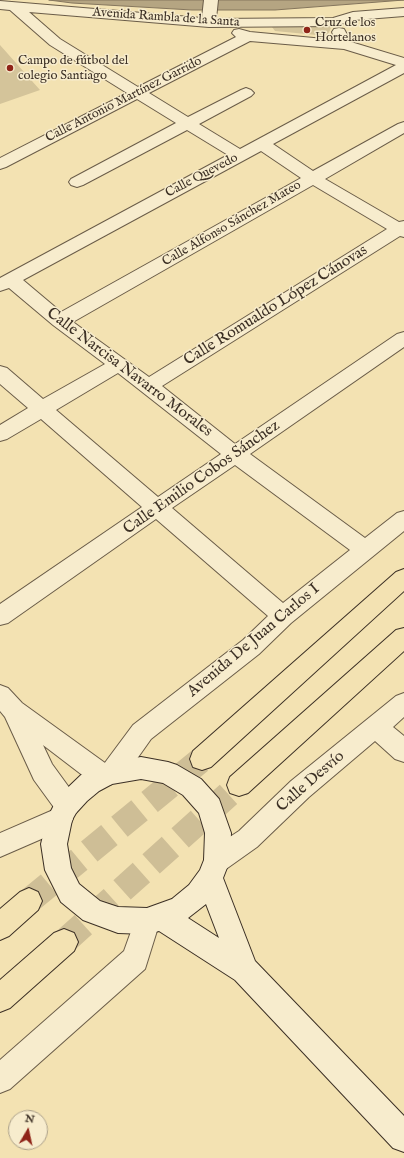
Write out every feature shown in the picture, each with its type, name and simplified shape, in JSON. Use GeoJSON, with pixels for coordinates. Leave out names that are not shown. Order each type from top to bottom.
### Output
{"type":"FeatureCollection","features":[{"type":"Feature","properties":{"kind":"main road"},"geometry":{"type":"LineString","coordinates":[[202,759],[404,578]]}},
{"type":"Feature","properties":{"kind":"main road"},"geometry":{"type":"LineString","coordinates":[[239,785],[404,638]]}},
{"type":"Feature","properties":{"kind":"main road"},"geometry":{"type":"LineString","coordinates":[[0,927],[29,901]]}},
{"type":"Feature","properties":{"kind":"main road"},"geometry":{"type":"LineString","coordinates":[[0,998],[64,942]]}},
{"type":"Feature","properties":{"kind":"street"},"geometry":{"type":"LineString","coordinates":[[211,0],[209,23],[248,36],[345,45],[404,63]]}},
{"type":"Feature","properties":{"kind":"street","name":"Avenida Rambla de la Santa"},"geometry":{"type":"LineString","coordinates":[[0,5],[209,23],[334,22],[353,16],[404,12]]}},
{"type":"Feature","properties":{"kind":"street"},"geometry":{"type":"LineString","coordinates":[[16,7],[55,42],[240,156]]}},
{"type":"Feature","properties":{"kind":"street"},"geometry":{"type":"LineString","coordinates":[[334,22],[345,45]]}},
{"type":"Feature","properties":{"kind":"street","name":"Calle Antonio Martínez Garrido"},"geometry":{"type":"LineString","coordinates":[[0,164],[248,36]]}},
{"type":"Feature","properties":{"kind":"street","name":"Calle Quevedo"},"geometry":{"type":"LineString","coordinates":[[5,282],[240,156],[260,143],[404,67]]}},
{"type":"Feature","properties":{"kind":"street"},"geometry":{"type":"LineString","coordinates":[[77,182],[246,93]]}},
{"type":"Feature","properties":{"kind":"street","name":"Calle Alfonso Sánchez Mateo"},"geometry":{"type":"LineString","coordinates":[[60,321],[404,127]]}},
{"type":"Feature","properties":{"kind":"street"},"geometry":{"type":"LineString","coordinates":[[260,143],[312,178],[402,229]]}},
{"type":"Feature","properties":{"kind":"street","name":"Calle Romualdo López Cánovas"},"geometry":{"type":"LineString","coordinates":[[148,386],[402,229]]}},
{"type":"Feature","properties":{"kind":"street","name":"Calle Narcisa Navarro Morales"},"geometry":{"type":"LineString","coordinates":[[5,282],[119,364],[236,455],[365,550]]}},
{"type":"Feature","properties":{"kind":"street","name":"Calle Emilio Cobos Sánchez"},"geometry":{"type":"LineString","coordinates":[[0,616],[404,338]]}},
{"type":"Feature","properties":{"kind":"street"},"geometry":{"type":"LineString","coordinates":[[0,434],[119,364]]}},
{"type":"Feature","properties":{"kind":"street"},"geometry":{"type":"LineString","coordinates":[[0,373],[43,408],[283,616]]}},
{"type":"Feature","properties":{"kind":"street","name":"Avenida De Juan Carlos I"},"geometry":{"type":"LineString","coordinates":[[108,774],[142,732],[251,647],[283,616],[404,518]]}},
{"type":"Feature","properties":{"kind":"street"},"geometry":{"type":"LineString","coordinates":[[7,703],[108,774]]}},
{"type":"Feature","properties":{"kind":"street"},"geometry":{"type":"LineString","coordinates":[[7,703],[64,812]]}},
{"type":"Feature","properties":{"kind":"street","name":"Calle Desvío"},"geometry":{"type":"LineString","coordinates":[[154,919],[181,908],[198,894],[213,869],[248,839],[300,789],[404,703]]}},
{"type":"Feature","properties":{"kind":"street"},"geometry":{"type":"LineString","coordinates":[[376,727],[404,751]]}},
{"type":"Feature","properties":{"kind":"street"},"geometry":{"type":"LineString","coordinates":[[246,970],[213,869],[218,833],[210,807],[192,787],[168,773],[141,768],[108,774],[90,783],[78,793],[64,812],[54,844],[58,870],[70,893],[92,911],[118,920],[154,919],[246,970],[404,1137]]}},
{"type":"Feature","properties":{"kind":"street"},"geometry":{"type":"LineString","coordinates":[[0,845],[64,812]]}},
{"type":"Feature","properties":{"kind":"street"},"geometry":{"type":"LineString","coordinates":[[0,1079],[135,959],[154,919]]}},
{"type":"Feature","properties":{"kind":"shaded area"},"geometry":{"type":"Polygon","coordinates":[[[49,0],[404,0],[275,10],[192,10],[72,3],[49,0]]]}},
{"type":"Feature","properties":{"kind":"shaded area"},"geometry":{"type":"Polygon","coordinates":[[[328,26],[331,28],[327,36],[275,31],[272,27],[328,26]]]}},
{"type":"Feature","properties":{"kind":"shaded area","name":"Campo de fútbol del colegio Santiago"},"geometry":{"type":"Polygon","coordinates":[[[0,45],[40,90],[0,104],[0,45]]]}},
{"type":"Feature","properties":{"kind":"tunnel"},"geometry":{"type":"LineString","coordinates":[[29,901],[202,759]]}},
{"type":"Feature","properties":{"kind":"tunnel"},"geometry":{"type":"LineString","coordinates":[[64,942],[239,785]]}},
{"type":"Feature","properties":{"kind":"place","name":"Cruz de los Hortelanos"},"geometry":{"type":"Point","coordinates":[307,30]}},
{"type":"Feature","properties":{"kind":"place","name":"Campo de fútbol del colegio Santiago"},"geometry":{"type":"Point","coordinates":[10,68]}}]}
